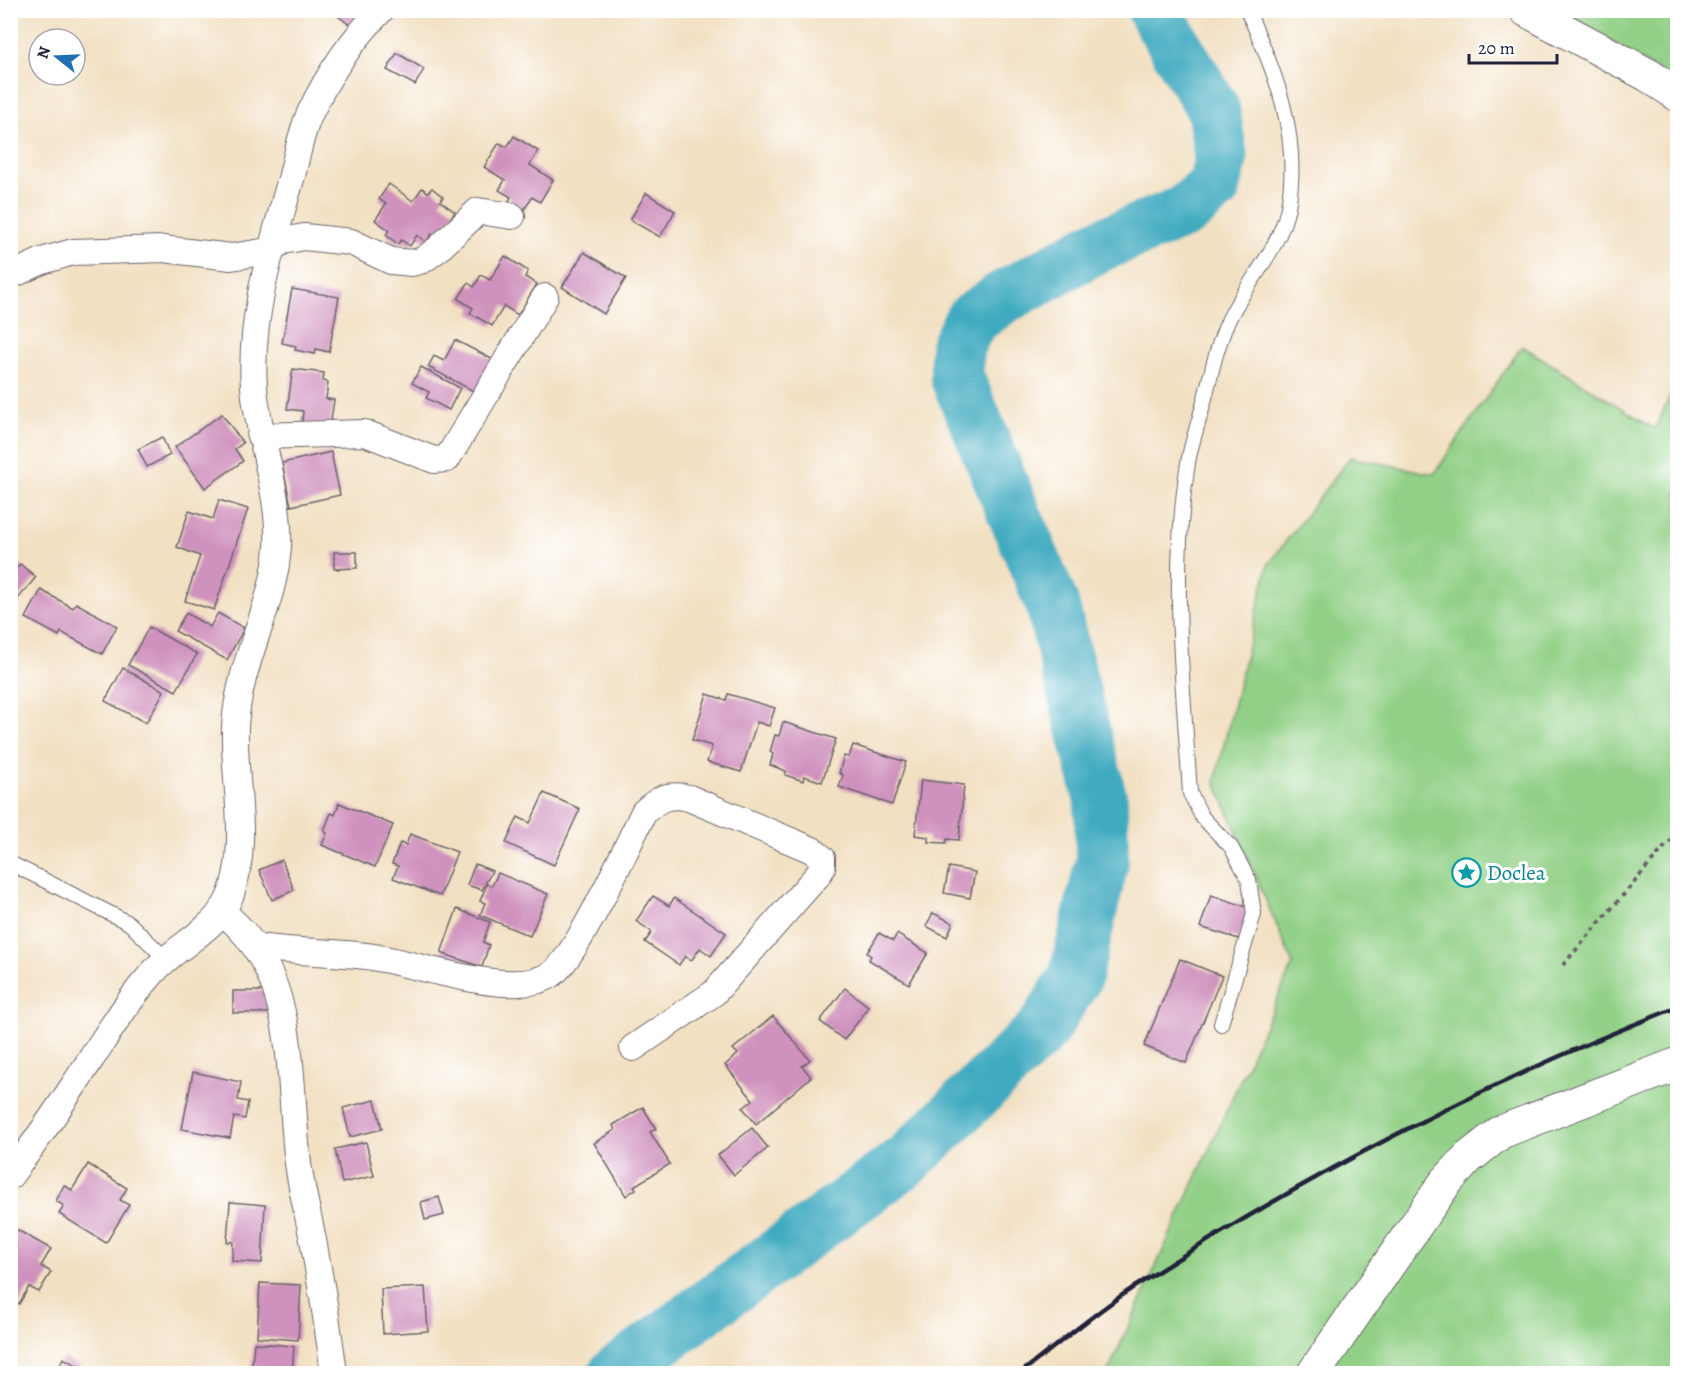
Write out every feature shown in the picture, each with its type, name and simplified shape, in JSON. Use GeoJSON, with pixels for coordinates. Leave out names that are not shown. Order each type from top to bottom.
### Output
{"type":"FeatureCollection","features":[{"type":"Feature","properties":{"kind":"street"},"geometry":{"type":"LineString","coordinates":[[10,1176],[42,1133],[127,1004],[166,959],[195,937],[221,911],[231,893],[239,847],[235,727],[240,685],[273,576],[278,542],[254,385],[255,348],[268,251],[309,115],[341,61],[381,10]]}},
{"type":"Feature","properties":{"kind":"street"},"geometry":{"type":"LineString","coordinates":[[1526,10],[1648,75],[1677,95]]}},
{"type":"Feature","properties":{"kind":"street"},"geometry":{"type":"LineString","coordinates":[[10,276],[42,261],[73,252],[163,249],[231,256],[268,251],[283,241],[293,238],[324,237],[351,242],[391,261],[412,263],[423,260],[438,249],[478,211],[513,216]]}},
{"type":"Feature","properties":{"kind":"street"},"geometry":{"type":"LineString","coordinates":[[260,436],[365,433],[434,460],[447,459],[545,297]]}},
{"type":"Feature","properties":{"kind":"street"},"geometry":{"type":"LineString","coordinates":[[258,950],[266,948],[366,956],[500,984],[534,982],[553,973],[571,951],[644,812],[658,799],[674,795],[688,798],[812,850],[822,858],[822,868],[817,876],[714,993],[633,1048]]}},
{"type":"Feature","properties":{"kind":"street"},"geometry":{"type":"LineString","coordinates":[[221,911],[241,926],[258,950],[286,1022],[298,1164],[318,1268],[334,1374]]}},
{"type":"Feature","properties":{"kind":"street"},"geometry":{"type":"LineString","coordinates":[[1313,1374],[1445,1182],[1467,1158],[1501,1132],[1677,1064]]}},
{"type":"Feature","properties":{"kind":"lane"},"geometry":{"type":"LineString","coordinates":[[1221,1024],[1254,914],[1248,880],[1231,847],[1202,817],[1190,793],[1180,630],[1179,541],[1188,461],[1218,351],[1233,312],[1270,252],[1288,208],[1292,160],[1286,112],[1268,56],[1247,10]]}},
{"type":"Feature","properties":{"kind":"lane"},"geometry":{"type":"LineString","coordinates":[[10,863],[129,923],[166,959]]}},
{"type":"Feature","properties":{"kind":"path"},"geometry":{"type":"LineString","coordinates":[[1563,965],[1667,844],[1677,836]]}},
{"type":"Feature","properties":{"kind":"green space"},"geometry":{"type":"Polygon","coordinates":[[[1560,11],[1677,11],[1677,82],[1560,11]]]}},
{"type":"Feature","properties":{"kind":"green space","name":"Doclea"},"geometry":{"type":"Polygon","coordinates":[[[1522,346],[1655,429],[1677,380],[1677,1373],[1107,1374],[1293,964],[1215,781],[1268,565],[1350,457],[1434,474],[1522,346]]]}},
{"type":"Feature","properties":{"kind":"building"},"geometry":{"type":"Polygon","coordinates":[[[336,10],[359,10],[364,14],[354,28],[334,13],[336,10]]]}},
{"type":"Feature","properties":{"kind":"building"},"geometry":{"type":"Polygon","coordinates":[[[432,10],[451,10],[444,20],[432,10]]]}},
{"type":"Feature","properties":{"kind":"building"},"geometry":{"type":"Polygon","coordinates":[[[397,53],[424,69],[415,85],[387,70],[397,53]]]}},
{"type":"Feature","properties":{"kind":"building"},"geometry":{"type":"Polygon","coordinates":[[[514,136],[538,151],[530,165],[553,180],[540,202],[532,197],[521,215],[506,206],[511,197],[499,190],[505,180],[484,167],[499,143],[507,147],[514,136]]]}},
{"type":"Feature","properties":{"kind":"building"},"geometry":{"type":"Polygon","coordinates":[[[389,184],[413,201],[422,188],[428,192],[432,188],[443,197],[440,201],[455,212],[437,238],[432,234],[426,242],[417,235],[410,246],[401,240],[398,244],[386,235],[389,230],[375,220],[386,204],[379,199],[389,184]]]}},
{"type":"Feature","properties":{"kind":"building"},"geometry":{"type":"Polygon","coordinates":[[[646,193],[675,211],[660,237],[630,220],[646,193]]]}},
{"type":"Feature","properties":{"kind":"building"},"geometry":{"type":"Polygon","coordinates":[[[584,252],[626,278],[604,314],[562,287],[584,252]]]}},
{"type":"Feature","properties":{"kind":"building"},"geometry":{"type":"Polygon","coordinates":[[[505,256],[528,271],[525,277],[537,284],[518,315],[504,306],[492,326],[470,313],[473,308],[458,299],[468,283],[474,287],[481,275],[490,280],[505,256]]]}},
{"type":"Feature","properties":{"kind":"building"},"geometry":{"type":"Polygon","coordinates":[[[292,289],[339,297],[329,352],[316,349],[315,354],[295,350],[296,346],[282,343],[292,289]]]}},
{"type":"Feature","properties":{"kind":"building"},"geometry":{"type":"Polygon","coordinates":[[[455,340],[494,360],[477,393],[428,367],[434,356],[444,361],[455,340]]]}},
{"type":"Feature","properties":{"kind":"building"},"geometry":{"type":"Polygon","coordinates":[[[421,367],[460,388],[449,410],[426,398],[429,392],[412,383],[421,367]]]}},
{"type":"Feature","properties":{"kind":"building"},"geometry":{"type":"Polygon","coordinates":[[[293,369],[324,373],[323,381],[328,382],[326,399],[334,400],[330,427],[302,423],[303,411],[287,409],[293,369]]]}},
{"type":"Feature","properties":{"kind":"building"},"geometry":{"type":"Polygon","coordinates":[[[222,414],[243,443],[235,449],[243,461],[205,488],[175,447],[222,414]]]}},
{"type":"Feature","properties":{"kind":"building"},"geometry":{"type":"Polygon","coordinates":[[[162,437],[170,455],[147,467],[138,449],[162,437]]]}},
{"type":"Feature","properties":{"kind":"building"},"geometry":{"type":"Polygon","coordinates":[[[331,452],[340,495],[291,506],[282,463],[331,452]]]}},
{"type":"Feature","properties":{"kind":"building"},"geometry":{"type":"Polygon","coordinates":[[[219,500],[248,509],[214,610],[185,601],[200,556],[177,547],[189,511],[213,519],[219,500]]]}},
{"type":"Feature","properties":{"kind":"building"},"geometry":{"type":"Polygon","coordinates":[[[334,552],[357,552],[357,568],[334,569],[334,552]]]}},
{"type":"Feature","properties":{"kind":"building"},"geometry":{"type":"Polygon","coordinates":[[[20,564],[36,577],[13,605],[10,576],[20,564]]]}},
{"type":"Feature","properties":{"kind":"building"},"geometry":{"type":"Polygon","coordinates":[[[41,590],[73,608],[76,603],[117,626],[102,654],[61,632],[59,636],[26,618],[41,590]]]}},
{"type":"Feature","properties":{"kind":"building"},"geometry":{"type":"Polygon","coordinates":[[[186,613],[210,627],[218,613],[244,628],[227,660],[175,631],[186,613]]]}},
{"type":"Feature","properties":{"kind":"building"},"geometry":{"type":"Polygon","coordinates":[[[149,627],[197,654],[176,691],[128,665],[149,627]]]}},
{"type":"Feature","properties":{"kind":"building"},"geometry":{"type":"Polygon","coordinates":[[[123,668],[164,691],[146,723],[105,701],[123,668]]]}},
{"type":"Feature","properties":{"kind":"building"},"geometry":{"type":"Polygon","coordinates":[[[707,694],[726,700],[728,694],[775,708],[769,726],[757,722],[741,772],[707,762],[712,746],[692,740],[707,694]]]}},
{"type":"Feature","properties":{"kind":"building"},"geometry":{"type":"Polygon","coordinates":[[[783,722],[836,739],[822,782],[804,776],[803,781],[785,775],[786,771],[770,765],[773,754],[770,752],[775,735],[779,736],[783,722]]]}},
{"type":"Feature","properties":{"kind":"building"},"geometry":{"type":"Polygon","coordinates":[[[853,745],[906,762],[892,805],[839,787],[843,775],[839,773],[844,756],[849,757],[853,745]]]}},
{"type":"Feature","properties":{"kind":"building"},"geometry":{"type":"Polygon","coordinates":[[[921,780],[964,785],[959,840],[947,839],[946,843],[928,842],[928,837],[915,835],[921,780]]]}},
{"type":"Feature","properties":{"kind":"building"},"geometry":{"type":"Polygon","coordinates":[[[544,793],[580,809],[554,865],[506,843],[518,817],[530,823],[544,793]]]}},
{"type":"Feature","properties":{"kind":"building"},"geometry":{"type":"Polygon","coordinates":[[[339,803],[393,825],[375,867],[322,845],[327,833],[324,831],[331,813],[335,815],[339,803]]]}},
{"type":"Feature","properties":{"kind":"building"},"geometry":{"type":"Polygon","coordinates":[[[410,834],[457,852],[440,896],[393,878],[398,866],[392,864],[400,843],[406,845],[410,834]]]}},
{"type":"Feature","properties":{"kind":"building"},"geometry":{"type":"Polygon","coordinates":[[[282,860],[294,890],[272,900],[259,870],[282,860]]]}},
{"type":"Feature","properties":{"kind":"building"},"geometry":{"type":"Polygon","coordinates":[[[475,864],[492,871],[482,890],[467,885],[475,864]]]}},
{"type":"Feature","properties":{"kind":"building"},"geometry":{"type":"Polygon","coordinates":[[[949,867],[975,872],[970,898],[944,893],[949,867]]]}},
{"type":"Feature","properties":{"kind":"building"},"geometry":{"type":"Polygon","coordinates":[[[498,873],[548,894],[530,936],[480,915],[485,903],[480,901],[487,884],[492,886],[498,873]]]}},
{"type":"Feature","properties":{"kind":"building"},"geometry":{"type":"Polygon","coordinates":[[[1211,895],[1250,908],[1239,939],[1200,927],[1211,895]]]}},
{"type":"Feature","properties":{"kind":"building"},"geometry":{"type":"Polygon","coordinates":[[[653,896],[669,906],[674,898],[726,933],[711,956],[700,948],[691,961],[685,956],[679,965],[645,942],[652,932],[636,921],[653,896]]]}},
{"type":"Feature","properties":{"kind":"building"},"geometry":{"type":"Polygon","coordinates":[[[457,909],[490,922],[483,942],[489,945],[482,967],[441,953],[457,909]]]}},
{"type":"Feature","properties":{"kind":"building"},"geometry":{"type":"Polygon","coordinates":[[[933,913],[953,923],[947,937],[926,926],[933,913]]]}},
{"type":"Feature","properties":{"kind":"building"},"geometry":{"type":"Polygon","coordinates":[[[879,933],[893,941],[897,934],[928,953],[909,984],[869,960],[871,956],[867,953],[879,933]]]}},
{"type":"Feature","properties":{"kind":"building"},"geometry":{"type":"Polygon","coordinates":[[[1180,959],[1222,976],[1186,1063],[1144,1046],[1180,959]]]}},
{"type":"Feature","properties":{"kind":"building"},"geometry":{"type":"Polygon","coordinates":[[[845,988],[869,1007],[844,1040],[820,1021],[845,988]]]}},
{"type":"Feature","properties":{"kind":"building"},"geometry":{"type":"Polygon","coordinates":[[[233,991],[268,991],[268,1013],[233,1013],[233,991]]]}},
{"type":"Feature","properties":{"kind":"building"},"geometry":{"type":"Polygon","coordinates":[[[773,1016],[810,1060],[802,1066],[811,1077],[756,1124],[743,1108],[753,1100],[725,1065],[738,1054],[733,1049],[773,1016]]]}},
{"type":"Feature","properties":{"kind":"building"},"geometry":{"type":"Polygon","coordinates":[[[193,1072],[241,1082],[238,1100],[248,1102],[245,1119],[234,1117],[230,1138],[182,1129],[193,1072]]]}},
{"type":"Feature","properties":{"kind":"building"},"geometry":{"type":"Polygon","coordinates":[[[375,1100],[382,1129],[350,1137],[343,1108],[375,1100]]]}},
{"type":"Feature","properties":{"kind":"building"},"geometry":{"type":"Polygon","coordinates":[[[643,1107],[656,1129],[650,1132],[670,1164],[634,1186],[636,1189],[626,1196],[594,1143],[615,1130],[613,1125],[643,1107]]]}},
{"type":"Feature","properties":{"kind":"building"},"geometry":{"type":"Polygon","coordinates":[[[752,1128],[768,1148],[734,1175],[718,1155],[752,1128]]]}},
{"type":"Feature","properties":{"kind":"building"},"geometry":{"type":"Polygon","coordinates":[[[366,1142],[374,1176],[342,1183],[335,1149],[366,1142]]]}},
{"type":"Feature","properties":{"kind":"building"},"geometry":{"type":"Polygon","coordinates":[[[88,1164],[127,1188],[120,1200],[129,1205],[106,1243],[59,1214],[64,1206],[56,1201],[64,1185],[72,1190],[88,1164]]]}},
{"type":"Feature","properties":{"kind":"building"},"geometry":{"type":"Polygon","coordinates":[[[439,1197],[444,1215],[425,1220],[421,1202],[439,1197]]]}},
{"type":"Feature","properties":{"kind":"building"},"geometry":{"type":"Polygon","coordinates":[[[230,1202],[265,1205],[262,1263],[232,1261],[233,1242],[227,1242],[230,1202]]]}},
{"type":"Feature","properties":{"kind":"building"},"geometry":{"type":"Polygon","coordinates":[[[14,1228],[51,1249],[41,1266],[51,1272],[39,1292],[29,1287],[19,1304],[10,1299],[10,1234],[14,1228]]]}},
{"type":"Feature","properties":{"kind":"building"},"geometry":{"type":"Polygon","coordinates":[[[260,1283],[301,1285],[298,1340],[257,1337],[260,1283]]]}},
{"type":"Feature","properties":{"kind":"building"},"geometry":{"type":"Polygon","coordinates":[[[425,1287],[428,1331],[383,1334],[381,1289],[425,1287]]]}},
{"type":"Feature","properties":{"kind":"building"},"geometry":{"type":"Polygon","coordinates":[[[254,1343],[294,1346],[292,1374],[251,1374],[254,1343]]]}},
{"type":"Feature","properties":{"kind":"building"},"geometry":{"type":"Polygon","coordinates":[[[63,1358],[94,1374],[56,1374],[63,1358]]]}},
{"type":"Feature","properties":{"kind":"waterway"},"geometry":{"type":"LineString","coordinates":[[615,1374],[907,1160],[1042,1030],[1075,978],[1102,861],[1101,801],[1052,604],[957,377],[957,347],[971,320],[1002,298],[1098,246],[1184,212],[1214,187],[1221,157],[1213,109],[1154,10]]}},
{"type":"Feature","properties":{"kind":"railway"},"geometry":{"type":"LineString","coordinates":[[1019,1374],[1131,1289],[1262,1208],[1329,1170],[1397,1134],[1536,1067],[1678,1007]]}},
{"type":"Feature","properties":{"kind":"place","name":"Doclea"},"geometry":{"type":"Point","coordinates":[1466,873]}}]}
